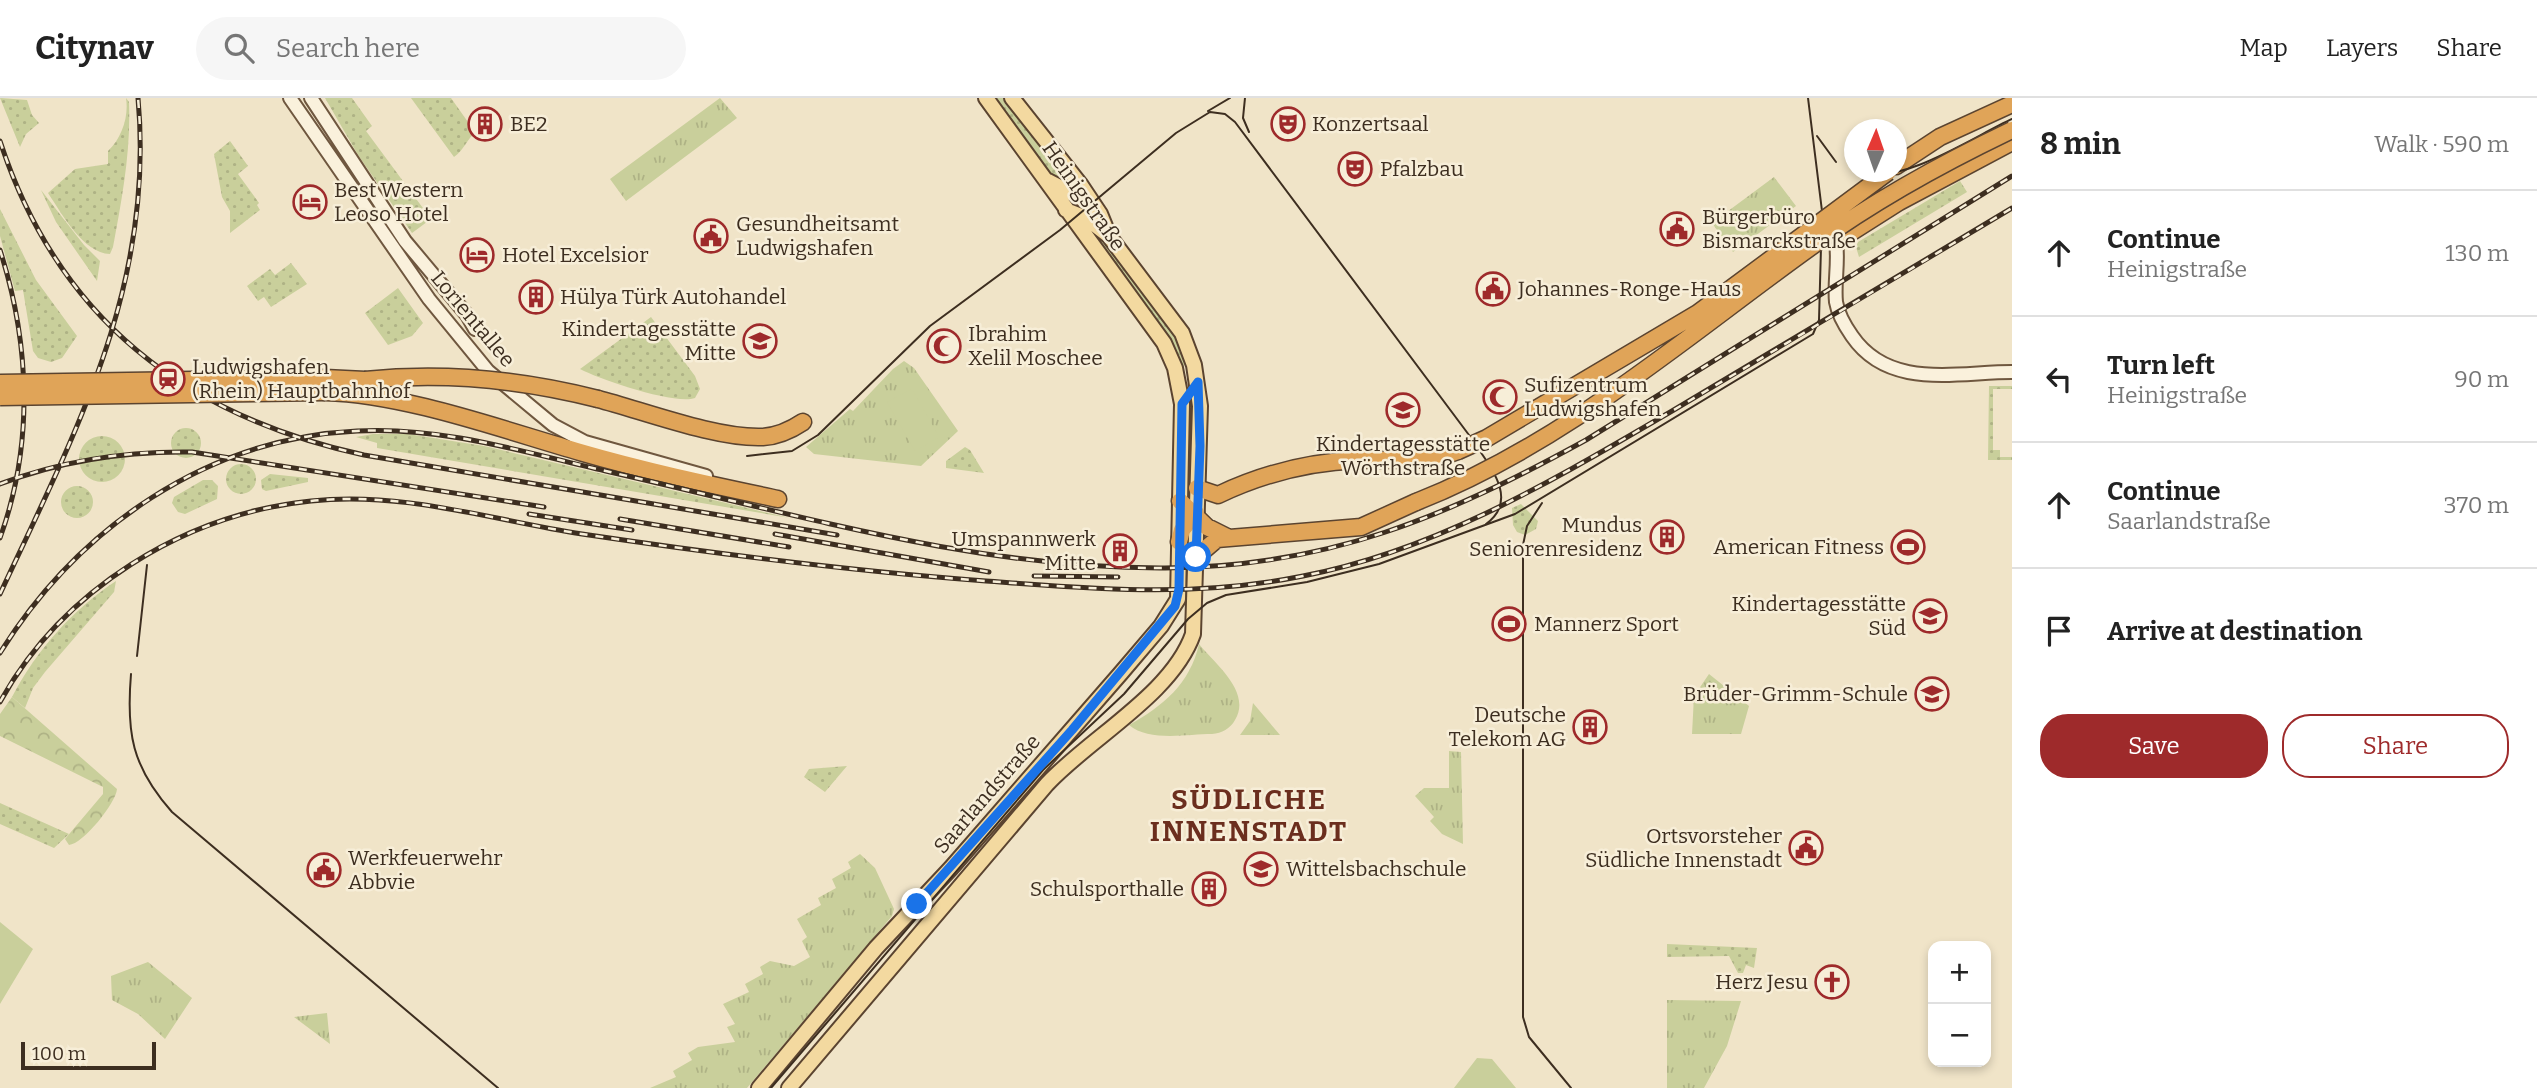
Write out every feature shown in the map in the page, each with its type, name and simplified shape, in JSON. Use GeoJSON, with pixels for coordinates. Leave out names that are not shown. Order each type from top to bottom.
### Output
{"type":"FeatureCollection","features":[{"type":"Feature","properties":{"kind":"highway"},"geometry":{"type":"LineString","coordinates":[[1907,159],[1940,137],[2012,104]]}},
{"type":"Feature","properties":{"kind":"highway"},"geometry":{"type":"LineString","coordinates":[[1196,560],[1210,542],[1227,537],[1361,527],[1504,463],[1661,361],[1812,246],[1873,205],[1933,170],[2012,130]]}},
{"type":"Feature","properties":{"kind":"highway"},"geometry":{"type":"LineString","coordinates":[[1836,242],[1910,196],[2012,142]]}},
{"type":"Feature","properties":{"kind":"highway"},"geometry":{"type":"LineString","coordinates":[[1197,488],[1218,495],[1261,477],[1315,464],[1440,458],[1487,438],[1698,313],[1875,182]]}},
{"type":"Feature","properties":{"kind":"highway"},"geometry":{"type":"LineString","coordinates":[[0,383],[293,378],[365,380],[411,375],[496,379],[598,399],[705,427],[754,436],[782,433],[803,422]]}},
{"type":"Feature","properties":{"kind":"highway"},"geometry":{"type":"LineString","coordinates":[[0,397],[352,393],[473,421],[580,452],[778,499]]}},
{"type":"Feature","properties":{"kind":"highway"},"geometry":{"type":"LineString","coordinates":[[1180,501],[1227,537]]}},
{"type":"Feature","properties":{"kind":"highway"},"geometry":{"type":"LineString","coordinates":[[1179,542],[1182,530],[1195,515]]}},
{"type":"Feature","properties":{"kind":"main road","name":"Lorientallee"},"geometry":{"type":"LineString","coordinates":[[290,98],[443,320],[488,371],[553,425],[585,442],[740,485]]}},
{"type":"Feature","properties":{"kind":"main road","name":"Lorientallee"},"geometry":{"type":"LineString","coordinates":[[311,98],[405,241],[467,315],[475,330]]}},
{"type":"Feature","properties":{"kind":"main road","name":"Heinigstraße"},"geometry":{"type":"LineString","coordinates":[[986,98],[1164,343],[1179,383],[1182,404],[1180,501]]}},
{"type":"Feature","properties":{"kind":"main road","name":"Heinigstraße"},"geometry":{"type":"LineString","coordinates":[[1012,98],[1095,205],[1109,236],[1182,333],[1192,356],[1198,382],[1200,419],[1195,515],[1196,560]]}},
{"type":"Feature","properties":{"kind":"main road"},"geometry":{"type":"LineString","coordinates":[[1048,181],[1095,205]]}},
{"type":"Feature","properties":{"kind":"main road"},"geometry":{"type":"LineString","coordinates":[[1066,210],[1086,218],[1109,236]]}},
{"type":"Feature","properties":{"kind":"main road"},"geometry":{"type":"LineString","coordinates":[[1836,242],[1836,302],[1842,319],[1858,344],[1880,363],[1900,371],[1945,374],[2012,372]]}},
{"type":"Feature","properties":{"kind":"main road"},"geometry":{"type":"LineString","coordinates":[[1147,320],[1148,309],[1164,307]]}},
{"type":"Feature","properties":{"kind":"main road"},"geometry":{"type":"LineString","coordinates":[[1179,383],[1192,356]]}},
{"type":"Feature","properties":{"kind":"main road"},"geometry":{"type":"LineString","coordinates":[[1182,404],[1198,382]]}},
{"type":"Feature","properties":{"kind":"main road","name":"Saarlandstraße"},"geometry":{"type":"LineString","coordinates":[[759,1088],[876,948],[951,868],[1161,626],[1178,599],[1180,501]]}},
{"type":"Feature","properties":{"kind":"main road","name":"Saarlandstraße"},"geometry":{"type":"LineString","coordinates":[[789,1088],[1047,784],[1172,671],[1188,647],[1195,623],[1196,560]]}},
{"type":"Feature","properties":{"kind":"green space"},"geometry":{"type":"Polygon","coordinates":[[[0,98],[27,100],[32,115],[39,123],[26,134],[20,147],[0,98]]]}},
{"type":"Feature","properties":{"kind":"green space"},"geometry":{"type":"Polygon","coordinates":[[[126,98],[129,102],[127,157],[120,211],[110,254],[100,252],[82,240],[48,193],[75,169],[108,164],[108,151],[123,126],[126,98]]]}},
{"type":"Feature","properties":{"kind":"green space"},"geometry":{"type":"Polygon","coordinates":[[[325,98],[352,98],[372,126],[366,131],[431,219],[412,233],[358,155],[325,98]]]}},
{"type":"Feature","properties":{"kind":"green space"},"geometry":{"type":"Polygon","coordinates":[[[411,98],[451,98],[475,132],[454,157],[411,98]]]}},
{"type":"Feature","properties":{"kind":"green space"},"geometry":{"type":"Polygon","coordinates":[[[720,98],[737,118],[626,201],[610,179],[720,98]]]}},
{"type":"Feature","properties":{"kind":"green space"},"geometry":{"type":"Polygon","coordinates":[[[988,98],[1011,98],[1073,185],[1070,189],[1059,183],[988,98]]]}},
{"type":"Feature","properties":{"kind":"green space"},"geometry":{"type":"Polygon","coordinates":[[[230,141],[248,166],[238,174],[259,203],[257,205],[260,210],[230,233],[230,211],[222,197],[214,154],[230,141]]]}},
{"type":"Feature","properties":{"kind":"green space"},"geometry":{"type":"Polygon","coordinates":[[[1774,177],[1796,206],[1733,252],[1712,223],[1774,177]]]}},
{"type":"Feature","properties":{"kind":"green space"},"geometry":{"type":"Polygon","coordinates":[[[1960,181],[1967,192],[1859,257],[1856,247],[1858,242],[1960,181]]]}},
{"type":"Feature","properties":{"kind":"green space"},"geometry":{"type":"Polygon","coordinates":[[[41,190],[100,261],[97,281],[56,222],[41,190]]]}},
{"type":"Feature","properties":{"kind":"green space"},"geometry":{"type":"Polygon","coordinates":[[[0,209],[36,280],[77,336],[62,358],[51,362],[38,358],[33,351],[23,290],[15,291],[0,236],[0,209]]]}},
{"type":"Feature","properties":{"kind":"green space"},"geometry":{"type":"Polygon","coordinates":[[[1089,225],[1182,342],[1186,354],[1182,374],[1085,229],[1089,225]]]}},
{"type":"Feature","properties":{"kind":"green space"},"geometry":{"type":"Polygon","coordinates":[[[291,263],[307,284],[271,307],[264,297],[258,301],[247,286],[270,269],[275,275],[291,263]]]}},
{"type":"Feature","properties":{"kind":"green space"},"geometry":{"type":"Polygon","coordinates":[[[398,288],[423,323],[412,336],[388,345],[365,313],[398,288]]]}},
{"type":"Feature","properties":{"kind":"green space"},"geometry":{"type":"Polygon","coordinates":[[[651,317],[695,376],[700,389],[695,398],[655,395],[580,369],[651,317]]]}},
{"type":"Feature","properties":{"kind":"green space"},"geometry":{"type":"Polygon","coordinates":[[[904,361],[914,368],[958,431],[921,466],[814,454],[806,447],[850,409],[853,411],[904,361]]]}},
{"type":"Feature","properties":{"kind":"green space"},"geometry":{"type":"Polygon","coordinates":[[[1989,386],[2012,386],[2012,389],[1993,389],[1993,450],[2000,450],[2000,457],[2012,457],[2012,460],[1988,460],[1989,386]]]}},
{"type":"Feature","properties":{"kind":"green space"},"geometry":{"type":"Polygon","coordinates":[[[912,389],[939,437],[915,451],[887,402],[912,389]]]}},
{"type":"Feature","properties":{"kind":"green space"},"geometry":{"type":"Polygon","coordinates":[[[186,428],[197,432],[201,443],[197,454],[186,458],[175,454],[171,443],[175,432],[186,428]]]}},
{"type":"Feature","properties":{"kind":"green space"},"geometry":{"type":"Polygon","coordinates":[[[408,434],[484,446],[790,518],[377,448],[377,443],[356,437],[408,434]]]}},
{"type":"Feature","properties":{"kind":"green space"},"geometry":{"type":"Polygon","coordinates":[[[102,436],[118,443],[125,459],[118,475],[102,482],[86,475],[79,459],[86,443],[102,436]]]}},
{"type":"Feature","properties":{"kind":"green space"},"geometry":{"type":"Polygon","coordinates":[[[965,447],[970,450],[984,473],[946,468],[946,461],[965,447]]]}},
{"type":"Feature","properties":{"kind":"green space"},"geometry":{"type":"Polygon","coordinates":[[[241,464],[252,468],[256,479],[252,490],[241,494],[230,490],[226,479],[230,468],[241,464]]]}},
{"type":"Feature","properties":{"kind":"green space"},"geometry":{"type":"Polygon","coordinates":[[[270,474],[308,478],[308,482],[266,491],[262,489],[261,480],[270,474]]]}},
{"type":"Feature","properties":{"kind":"green space"},"geometry":{"type":"Polygon","coordinates":[[[203,480],[212,480],[218,486],[217,499],[185,514],[178,512],[172,503],[174,497],[203,480]]]}},
{"type":"Feature","properties":{"kind":"green space"},"geometry":{"type":"Polygon","coordinates":[[[77,486],[88,491],[93,502],[88,513],[77,518],[66,513],[61,502],[66,491],[77,486]]]}},
{"type":"Feature","properties":{"kind":"green space"},"geometry":{"type":"Polygon","coordinates":[[[1521,504],[1538,521],[1536,529],[1525,535],[1517,532],[1513,525],[1512,508],[1521,504]]]}},
{"type":"Feature","properties":{"kind":"green space"},"geometry":{"type":"Polygon","coordinates":[[[116,581],[114,592],[33,688],[25,708],[12,697],[32,664],[70,618],[116,581]]]}},
{"type":"Feature","properties":{"kind":"green space"},"geometry":{"type":"Polygon","coordinates":[[[1199,644],[1222,669],[1239,699],[1239,710],[1231,726],[1216,733],[1169,736],[1147,734],[1129,725],[1164,702],[1182,682],[1199,644]]]}},
{"type":"Feature","properties":{"kind":"green space"},"geometry":{"type":"Polygon","coordinates":[[[1709,674],[1749,706],[1741,734],[1692,734],[1694,696],[1709,674]]]}},
{"type":"Feature","properties":{"kind":"green space"},"geometry":{"type":"Polygon","coordinates":[[[12,697],[117,789],[111,804],[98,822],[75,843],[69,845],[65,839],[103,794],[103,787],[0,736],[0,714],[12,697]]]}},
{"type":"Feature","properties":{"kind":"green space"},"geometry":{"type":"Polygon","coordinates":[[[1253,703],[1280,735],[1240,735],[1250,721],[1253,703]]]}},
{"type":"Feature","properties":{"kind":"green space"},"geometry":{"type":"Polygon","coordinates":[[[1449,751],[1461,752],[1463,844],[1442,834],[1430,821],[1434,817],[1415,796],[1424,788],[1449,788],[1449,751]]]}},
{"type":"Feature","properties":{"kind":"green space"},"geometry":{"type":"Polygon","coordinates":[[[847,766],[825,792],[804,777],[809,769],[847,766]]]}},
{"type":"Feature","properties":{"kind":"green space"},"geometry":{"type":"Polygon","coordinates":[[[0,803],[69,834],[54,848],[0,824],[0,803]]]}},
{"type":"Feature","properties":{"kind":"green space"},"geometry":{"type":"Polygon","coordinates":[[[860,854],[875,868],[894,909],[892,916],[747,1088],[650,1088],[676,1077],[673,1071],[692,1060],[688,1053],[698,1047],[735,1042],[727,1027],[735,1024],[723,1004],[749,992],[745,984],[763,974],[760,967],[770,961],[794,966],[810,957],[802,941],[807,937],[797,919],[821,905],[818,898],[836,888],[832,879],[851,868],[848,862],[860,854]]]}},
{"type":"Feature","properties":{"kind":"green space"},"geometry":{"type":"Polygon","coordinates":[[[0,922],[33,949],[0,1004],[0,922]]]}},
{"type":"Feature","properties":{"kind":"green space"},"geometry":{"type":"Polygon","coordinates":[[[1667,944],[1757,948],[1754,968],[1746,965],[1743,973],[1738,973],[1729,956],[1667,957],[1667,944]]]}},
{"type":"Feature","properties":{"kind":"green space"},"geometry":{"type":"Polygon","coordinates":[[[148,962],[192,998],[165,1039],[138,1014],[112,1000],[111,976],[148,962]]]}},
{"type":"Feature","properties":{"kind":"green space"},"geometry":{"type":"Polygon","coordinates":[[[1667,1000],[1741,1001],[1727,1046],[1704,1088],[1667,1088],[1667,1000]]]}},
{"type":"Feature","properties":{"kind":"green space"},"geometry":{"type":"Polygon","coordinates":[[[327,1013],[330,1044],[294,1017],[327,1013]]]}},
{"type":"Feature","properties":{"kind":"green space"},"geometry":{"type":"Polygon","coordinates":[[[1477,1058],[1492,1059],[1516,1088],[1454,1088],[1477,1058]]]}},
{"type":"Feature","properties":{"kind":"tram line"},"geometry":{"type":"LineString","coordinates":[[1208,111],[1230,98]]}},
{"type":"Feature","properties":{"kind":"tram line"},"geometry":{"type":"LineString","coordinates":[[1245,98],[1243,118],[1249,132]]}},
{"type":"Feature","properties":{"kind":"tram line"},"geometry":{"type":"LineString","coordinates":[[771,1088],[1043,770],[1124,694],[1188,619],[1207,603],[1226,595],[1307,582],[1379,564],[1515,514],[1813,334],[1819,320],[1822,211],[1808,98]]}},
{"type":"Feature","properties":{"kind":"tram line"},"geometry":{"type":"LineString","coordinates":[[747,456],[792,451],[818,435],[930,326],[1060,230],[1176,133],[1210,112],[1225,114],[1235,122],[1469,435],[1491,468],[1501,491],[1501,503],[1496,514],[1486,524]]}},
{"type":"Feature","properties":{"kind":"tram line"},"geometry":{"type":"LineString","coordinates":[[1907,169],[1938,157],[2012,119]]}},
{"type":"Feature","properties":{"kind":"tram line"},"geometry":{"type":"LineString","coordinates":[[1817,136],[1836,162]]}},
{"type":"Feature","properties":{"kind":"tram line"},"geometry":{"type":"LineString","coordinates":[[1542,503],[1527,526],[1523,545],[1523,1017],[1529,1037],[1571,1088]]}},
{"type":"Feature","properties":{"kind":"tram line"},"geometry":{"type":"LineString","coordinates":[[137,656],[147,565]]}},
{"type":"Feature","properties":{"kind":"tram line"},"geometry":{"type":"LineString","coordinates":[[131,674],[130,714],[135,748],[148,780],[172,812],[498,1088]]}},
{"type":"Feature","properties":{"kind":"railway"},"geometry":{"type":"LineString","coordinates":[[0,594],[82,415],[122,294],[134,231],[140,166],[138,98]]}},
{"type":"Feature","properties":{"kind":"railway"},"geometry":{"type":"LineString","coordinates":[[0,141],[25,204],[56,260],[93,308],[137,350],[185,385],[240,415],[299,438],[364,455],[837,535]]}},
{"type":"Feature","properties":{"kind":"railway"},"geometry":{"type":"LineString","coordinates":[[0,653],[32,608],[68,567],[108,530],[152,498],[199,471],[249,451],[302,437],[357,431],[421,433],[484,442],[885,536],[1024,559],[1094,566],[1165,568],[1224,565],[1280,558],[1333,547],[1434,514],[1534,468],[1586,440],[2012,176]]}},
{"type":"Feature","properties":{"kind":"railway"},"geometry":{"type":"LineString","coordinates":[[0,702],[26,662],[57,625],[92,593],[131,564],[173,541],[218,522],[264,509],[311,501],[345,499],[413,503],[582,534],[734,555],[885,572],[1067,587],[1145,590],[1223,587],[1303,576],[1353,564],[1448,530],[1584,462],[2012,208]]}},
{"type":"Feature","properties":{"kind":"railway"},"geometry":{"type":"LineString","coordinates":[[0,250],[17,321],[24,394],[19,467],[0,538]]}},
{"type":"Feature","properties":{"kind":"railway"},"geometry":{"type":"LineString","coordinates":[[0,484],[47,469],[94,459],[143,453],[192,452],[544,507]]}},
{"type":"Feature","properties":{"kind":"railway"},"geometry":{"type":"LineString","coordinates":[[529,514],[632,530]]}},
{"type":"Feature","properties":{"kind":"railway"},"geometry":{"type":"LineString","coordinates":[[620,519],[789,547]]}},
{"type":"Feature","properties":{"kind":"railway"},"geometry":{"type":"LineString","coordinates":[[775,534],[989,572]]}},
{"type":"Feature","properties":{"kind":"railway"},"geometry":{"type":"LineString","coordinates":[[1034,576],[1118,577]]}},
{"type":"Feature","properties":{"kind":"place","name":"BE2"},"geometry":{"type":"Point","coordinates":[485,124]}},
{"type":"Feature","properties":{"kind":"place","name":"Konzertsaal"},"geometry":{"type":"Point","coordinates":[1288,124]}},
{"type":"Feature","properties":{"kind":"place","name":"Pfalzbau"},"geometry":{"type":"Point","coordinates":[1355,169]}},
{"type":"Feature","properties":{"kind":"place","name":"Best Western Leoso Hotel"},"geometry":{"type":"Point","coordinates":[310,202]}},
{"type":"Feature","properties":{"kind":"place","name":"Bürgerbüro Bismarckstraße"},"geometry":{"type":"Point","coordinates":[1677,229]}},
{"type":"Feature","properties":{"kind":"place","name":"Gesundheitsamt Ludwigshafen"},"geometry":{"type":"Point","coordinates":[711,236]}},
{"type":"Feature","properties":{"kind":"place","name":"Hotel Excelsior"},"geometry":{"type":"Point","coordinates":[477,255]}},
{"type":"Feature","properties":{"kind":"place","name":"Johannes-Ronge-Haus"},"geometry":{"type":"Point","coordinates":[1493,289]}},
{"type":"Feature","properties":{"kind":"place","name":"Hülya Türk Autohandel"},"geometry":{"type":"Point","coordinates":[536,297]}},
{"type":"Feature","properties":{"kind":"place","name":"Kindertagesstätte Mitte"},"geometry":{"type":"Point","coordinates":[760,341]}},
{"type":"Feature","properties":{"kind":"place","name":"Ibrahim Xelil Moschee"},"geometry":{"type":"Point","coordinates":[944,346]}},
{"type":"Feature","properties":{"kind":"place","name":"Ludwigshafen (Rhein) Hauptbahnhof"},"geometry":{"type":"Point","coordinates":[168,379]}},
{"type":"Feature","properties":{"kind":"place","name":"Sufizentrum Ludwigshafen"},"geometry":{"type":"Point","coordinates":[1500,397]}},
{"type":"Feature","properties":{"kind":"place","name":"Kindertagesstätte Wörthstraße"},"geometry":{"type":"Point","coordinates":[1403,410]}},
{"type":"Feature","properties":{"kind":"place","name":"Mundus Seniorenresidenz"},"geometry":{"type":"Point","coordinates":[1667,537]}},
{"type":"Feature","properties":{"kind":"place","name":"American Fitness"},"geometry":{"type":"Point","coordinates":[1908,547]}},
{"type":"Feature","properties":{"kind":"place","name":"Umspannwerk Mitte"},"geometry":{"type":"Point","coordinates":[1120,551]}},
{"type":"Feature","properties":{"kind":"place","name":"Kindertagesstätte Süd"},"geometry":{"type":"Point","coordinates":[1930,616]}},
{"type":"Feature","properties":{"kind":"place","name":"Mannerz Sport"},"geometry":{"type":"Point","coordinates":[1509,624]}},
{"type":"Feature","properties":{"kind":"place","name":"Brüder-Grimm-Schule"},"geometry":{"type":"Point","coordinates":[1932,694]}},
{"type":"Feature","properties":{"kind":"place","name":"Deutsche Telekom AG"},"geometry":{"type":"Point","coordinates":[1590,727]}},
{"type":"Feature","properties":{"kind":"place","name":"Ortsvorsteher Südliche Innenstadt"},"geometry":{"type":"Point","coordinates":[1806,848]}},
{"type":"Feature","properties":{"kind":"place","name":"Wittelsbachschule"},"geometry":{"type":"Point","coordinates":[1261,869]}},
{"type":"Feature","properties":{"kind":"place","name":"Werkfeuerwehr Abbvie"},"geometry":{"type":"Point","coordinates":[324,870]}},
{"type":"Feature","properties":{"kind":"place","name":"Schulsporthalle"},"geometry":{"type":"Point","coordinates":[1209,889]}},
{"type":"Feature","properties":{"kind":"place","name":"Herz Jesu"},"geometry":{"type":"Point","coordinates":[1832,982]}},
{"type":"Feature","properties":{"kind":"district","name":"SÜDLICHE INNENSTADT"},"geometry":{"type":"Point","coordinates":[1249,815]}},
{"type":"Feature","properties":{"kind":"route"},"geometry":{"type":"LineString","coordinates":[[917,904],[1072,730],[1175,606],[1179,589],[1182,404],[1198,382],[1200,446],[1196,557]]}}]}
